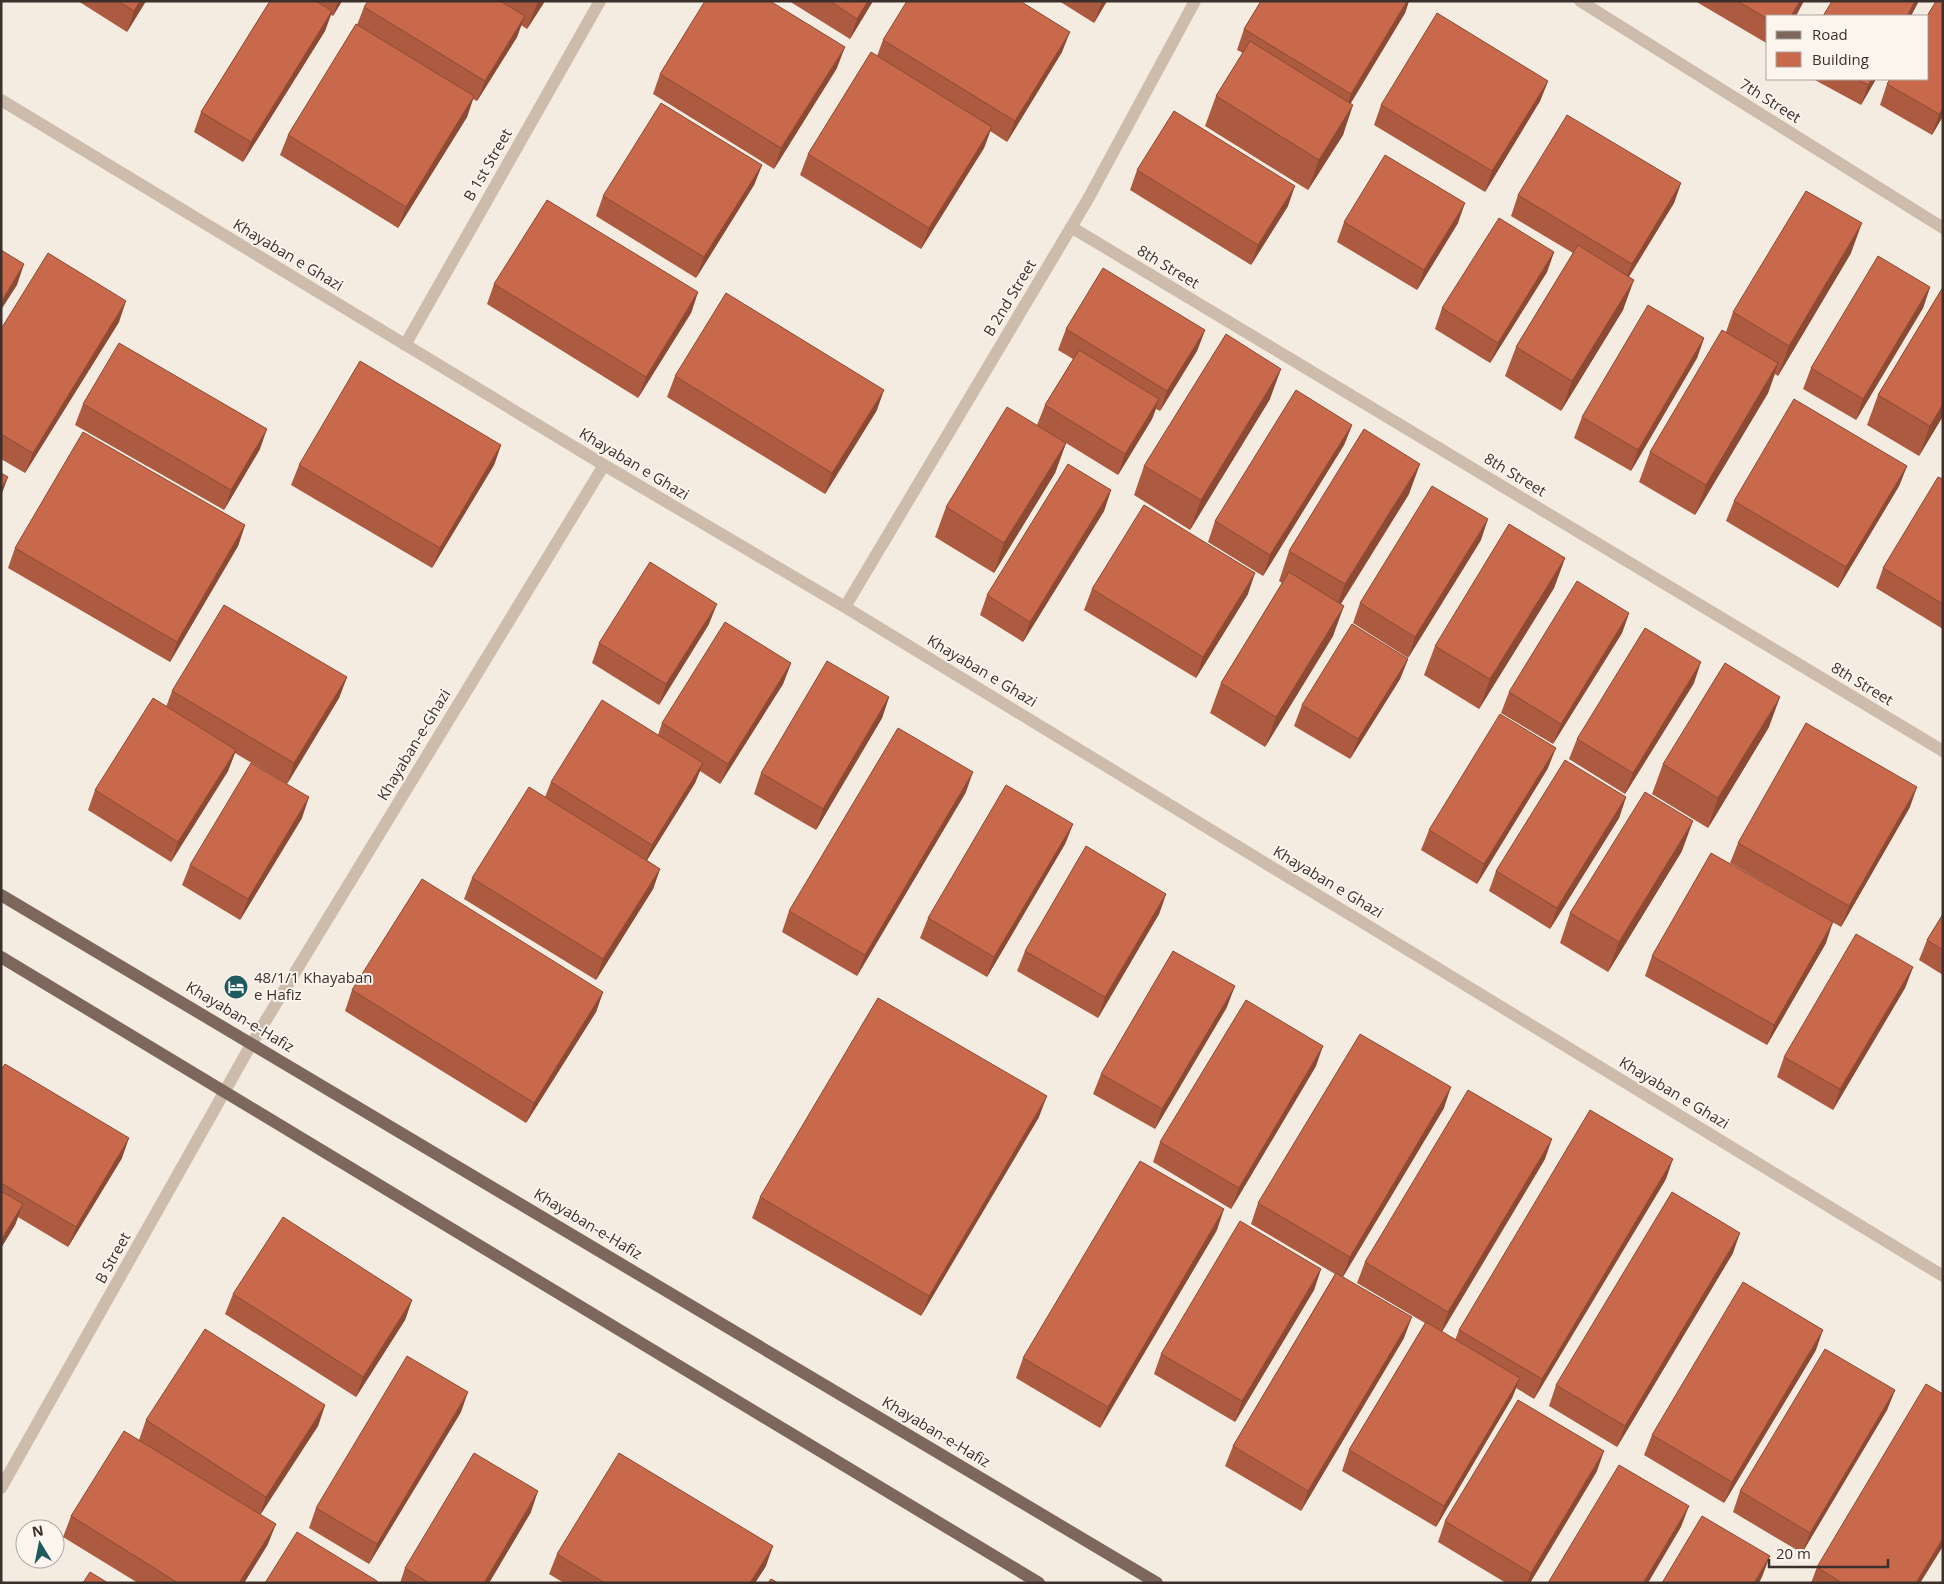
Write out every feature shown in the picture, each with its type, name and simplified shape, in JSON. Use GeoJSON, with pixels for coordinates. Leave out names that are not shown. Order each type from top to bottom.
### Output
{"type":"FeatureCollection","features":[{"type":"Feature","properties":{"kind":"main road","name":"Khayaban-e-Hafiz"},"geometry":{"type":"LineString","coordinates":[[1,894],[1157,1583]]}},
{"type":"Feature","properties":{"kind":"main road"},"geometry":{"type":"LineString","coordinates":[[1,957],[1039,1583]]}},
{"type":"Feature","properties":{"kind":"street","name":"B 1st Street"},"geometry":{"type":"LineString","coordinates":[[405,345],[600,1]]}},
{"type":"Feature","properties":{"kind":"street","name":"B 2nd Street"},"geometry":{"type":"LineString","coordinates":[[844,607],[1088,199],[1194,1]]}},
{"type":"Feature","properties":{"kind":"street","name":"7th Street"},"geometry":{"type":"LineString","coordinates":[[1580,1],[1943,228]]}},
{"type":"Feature","properties":{"kind":"street","name":"Khayaban e Ghazi"},"geometry":{"type":"LineString","coordinates":[[1,100],[604,465],[844,607],[1943,1276]]}},
{"type":"Feature","properties":{"kind":"street","name":"8th Street"},"geometry":{"type":"LineString","coordinates":[[1071,227],[1943,751]]}},
{"type":"Feature","properties":{"kind":"street","name":"Khayaban-e-Ghazi"},"geometry":{"type":"LineString","coordinates":[[252,1042],[604,465]]}},
{"type":"Feature","properties":{"kind":"street","name":"B Street"},"geometry":{"type":"LineString","coordinates":[[1,1488],[252,1042]]}},
{"type":"Feature","properties":{"kind":"building"},"geometry":{"type":"Polygon","coordinates":[[[118,1],[140,1],[134,11],[118,1]]]}},
{"type":"Feature","properties":{"kind":"building"},"geometry":{"type":"Polygon","coordinates":[[[270,1],[316,1],[332,11],[251,142],[201,112],[270,1]]]}},
{"type":"Feature","properties":{"kind":"building"},"geometry":{"type":"Polygon","coordinates":[[[368,1],[500,1],[525,16],[485,81],[364,7],[368,1]]]}},
{"type":"Feature","properties":{"kind":"building"},"geometry":{"type":"Polygon","coordinates":[[[705,1],[770,1],[845,47],[781,148],[660,74],[705,1]]]}},
{"type":"Feature","properties":{"kind":"building"},"geometry":{"type":"Polygon","coordinates":[[[830,1],[868,1],[857,19],[830,1]]]}},
{"type":"Feature","properties":{"kind":"building"},"geometry":{"type":"Polygon","coordinates":[[[907,1],[1020,1],[1070,32],[1015,121],[883,40],[907,1]]]}},
{"type":"Feature","properties":{"kind":"building"},"geometry":{"type":"Polygon","coordinates":[[[1261,1],[1407,1],[1351,94],[1244,29],[1261,1]]]}},
{"type":"Feature","properties":{"kind":"building"},"geometry":{"type":"Polygon","coordinates":[[[1737,1],[1800,1],[1792,15],[1766,15],[1766,18],[1737,1]]]}},
{"type":"Feature","properties":{"kind":"building"},"geometry":{"type":"Polygon","coordinates":[[[1832,1],[1915,1],[1908,15],[1824,15],[1832,1]]]}},
{"type":"Feature","properties":{"kind":"building"},"geometry":{"type":"Polygon","coordinates":[[[1936,1],[1943,1],[1943,109],[1939,114],[1887,84],[1889,80],[1929,80],[1928,15],[1936,1]]]}},
{"type":"Feature","properties":{"kind":"building"},"geometry":{"type":"Polygon","coordinates":[[[1437,13],[1548,81],[1492,171],[1381,105],[1437,13]]]}},
{"type":"Feature","properties":{"kind":"building"},"geometry":{"type":"Polygon","coordinates":[[[356,24],[474,96],[406,207],[288,135],[356,24]]]}},
{"type":"Feature","properties":{"kind":"building"},"geometry":{"type":"Polygon","coordinates":[[[1250,41],[1353,105],[1319,160],[1216,96],[1250,41]]]}},
{"type":"Feature","properties":{"kind":"building"},"geometry":{"type":"Polygon","coordinates":[[[871,52],[992,127],[929,228],[808,154],[871,52]]]}},
{"type":"Feature","properties":{"kind":"building"},"geometry":{"type":"Polygon","coordinates":[[[1859,80],[1871,80],[1868,85],[1859,80]]]}},
{"type":"Feature","properties":{"kind":"building"},"geometry":{"type":"Polygon","coordinates":[[[661,103],[762,165],[704,257],[603,196],[661,103]]]}},
{"type":"Feature","properties":{"kind":"building"},"geometry":{"type":"Polygon","coordinates":[[[1174,111],[1295,186],[1258,245],[1137,170],[1174,111]]]}},
{"type":"Feature","properties":{"kind":"building"},"geometry":{"type":"Polygon","coordinates":[[[1567,115],[1681,183],[1632,264],[1518,195],[1567,115]]]}},
{"type":"Feature","properties":{"kind":"building"},"geometry":{"type":"Polygon","coordinates":[[[1385,155],[1465,203],[1424,270],[1344,222],[1385,155]]]}},
{"type":"Feature","properties":{"kind":"building"},"geometry":{"type":"Polygon","coordinates":[[[1806,191],[1862,223],[1789,346],[1733,312],[1806,191]]]}},
{"type":"Feature","properties":{"kind":"building"},"geometry":{"type":"Polygon","coordinates":[[[547,200],[698,292],[646,377],[494,284],[547,200]]]}},
{"type":"Feature","properties":{"kind":"building"},"geometry":{"type":"Polygon","coordinates":[[[1499,218],[1554,252],[1498,343],[1442,308],[1499,218]]]}},
{"type":"Feature","properties":{"kind":"building"},"geometry":{"type":"Polygon","coordinates":[[[1578,245],[1634,280],[1572,381],[1516,347],[1578,245]]]}},
{"type":"Feature","properties":{"kind":"building"},"geometry":{"type":"Polygon","coordinates":[[[1,250],[24,264],[1,302],[1,250]]]}},
{"type":"Feature","properties":{"kind":"building"},"geometry":{"type":"Polygon","coordinates":[[[48,253],[126,301],[33,453],[1,434],[1,329],[48,253]]]}},
{"type":"Feature","properties":{"kind":"building"},"geometry":{"type":"Polygon","coordinates":[[[1878,256],[1930,287],[1863,399],[1811,368],[1878,256]]]}},
{"type":"Feature","properties":{"kind":"building"},"geometry":{"type":"Polygon","coordinates":[[[1103,268],[1205,330],[1167,391],[1066,329],[1103,268]]]}},
{"type":"Feature","properties":{"kind":"building"},"geometry":{"type":"Polygon","coordinates":[[[1943,287],[1943,404],[1930,426],[1878,395],[1943,287]]]}},
{"type":"Feature","properties":{"kind":"building"},"geometry":{"type":"Polygon","coordinates":[[[726,293],[884,390],[832,473],[675,376],[726,293]]]}},
{"type":"Feature","properties":{"kind":"building"},"geometry":{"type":"Polygon","coordinates":[[[1648,305],[1704,338],[1638,450],[1582,417],[1648,305]]]}},
{"type":"Feature","properties":{"kind":"building"},"geometry":{"type":"Polygon","coordinates":[[[1722,330],[1778,363],[1706,485],[1650,452],[1722,330]]]}},
{"type":"Feature","properties":{"kind":"building"},"geometry":{"type":"Polygon","coordinates":[[[1226,334],[1281,369],[1201,500],[1144,466],[1226,334]]]}},
{"type":"Feature","properties":{"kind":"building"},"geometry":{"type":"Polygon","coordinates":[[[119,343],[267,429],[231,490],[83,404],[119,343]]]}},
{"type":"Feature","properties":{"kind":"building"},"geometry":{"type":"Polygon","coordinates":[[[1079,350],[1159,399],[1125,454],[1045,405],[1079,350]]]}},
{"type":"Feature","properties":{"kind":"building"},"geometry":{"type":"Polygon","coordinates":[[[360,361],[501,445],[440,548],[299,465],[360,361]]]}},
{"type":"Feature","properties":{"kind":"building"},"geometry":{"type":"Polygon","coordinates":[[[1296,390],[1352,425],[1270,555],[1215,521],[1296,390]]]}},
{"type":"Feature","properties":{"kind":"building"},"geometry":{"type":"Polygon","coordinates":[[[1794,399],[1907,466],[1846,567],[1734,501],[1794,399]]]}},
{"type":"Feature","properties":{"kind":"building"},"geometry":{"type":"Polygon","coordinates":[[[1007,407],[1066,443],[1004,543],[946,507],[1007,407]]]}},
{"type":"Feature","properties":{"kind":"building"},"geometry":{"type":"Polygon","coordinates":[[[1364,429],[1420,464],[1345,584],[1289,551],[1364,429]]]}},
{"type":"Feature","properties":{"kind":"building"},"geometry":{"type":"Polygon","coordinates":[[[83,432],[245,525],[177,642],[15,548],[83,432]]]}},
{"type":"Feature","properties":{"kind":"building"},"geometry":{"type":"Polygon","coordinates":[[[1068,464],[1111,490],[1030,622],[987,595],[1068,464]]]}},
{"type":"Feature","properties":{"kind":"building"},"geometry":{"type":"Polygon","coordinates":[[[1,473],[8,477],[1,489],[1,473]]]}},
{"type":"Feature","properties":{"kind":"building"},"geometry":{"type":"Polygon","coordinates":[[[1938,477],[1943,479],[1943,604],[1883,568],[1938,477]]]}},
{"type":"Feature","properties":{"kind":"building"},"geometry":{"type":"Polygon","coordinates":[[[1432,486],[1488,519],[1415,637],[1360,603],[1432,486]]]}},
{"type":"Feature","properties":{"kind":"building"},"geometry":{"type":"Polygon","coordinates":[[[1144,505],[1255,573],[1203,657],[1092,589],[1144,505]]]}},
{"type":"Feature","properties":{"kind":"building"},"geometry":{"type":"Polygon","coordinates":[[[1509,524],[1565,558],[1490,679],[1435,646],[1509,524]]]}},
{"type":"Feature","properties":{"kind":"building"},"geometry":{"type":"Polygon","coordinates":[[[650,562],[717,604],[666,684],[599,643],[650,562]]]}},
{"type":"Feature","properties":{"kind":"building"},"geometry":{"type":"Polygon","coordinates":[[[1289,572],[1344,606],[1276,717],[1221,683],[1289,572]]]}},
{"type":"Feature","properties":{"kind":"building"},"geometry":{"type":"Polygon","coordinates":[[[1577,581],[1629,613],[1561,724],[1509,692],[1577,581]]]}},
{"type":"Feature","properties":{"kind":"building"},"geometry":{"type":"Polygon","coordinates":[[[224,605],[347,677],[294,763],[172,691],[224,605]]]}},
{"type":"Feature","properties":{"kind":"building"},"geometry":{"type":"Polygon","coordinates":[[[725,622],[791,663],[728,764],[662,723],[725,622]]]}},
{"type":"Feature","properties":{"kind":"building"},"geometry":{"type":"Polygon","coordinates":[[[1352,624],[1408,659],[1358,739],[1302,705],[1352,624]]]}},
{"type":"Feature","properties":{"kind":"building"},"geometry":{"type":"Polygon","coordinates":[[[1645,628],[1701,662],[1633,773],[1577,739],[1645,628]]]}},
{"type":"Feature","properties":{"kind":"building"},"geometry":{"type":"Polygon","coordinates":[[[827,661],[889,697],[823,809],[761,773],[827,661]]]}},
{"type":"Feature","properties":{"kind":"building"},"geometry":{"type":"Polygon","coordinates":[[[1725,663],[1780,697],[1718,798],[1663,764],[1725,663]]]}},
{"type":"Feature","properties":{"kind":"building"},"geometry":{"type":"Polygon","coordinates":[[[153,698],[236,750],[178,842],[95,790],[153,698]]]}},
{"type":"Feature","properties":{"kind":"building"},"geometry":{"type":"Polygon","coordinates":[[[602,700],[703,763],[652,845],[551,782],[602,700]]]}},
{"type":"Feature","properties":{"kind":"building"},"geometry":{"type":"Polygon","coordinates":[[[1500,714],[1556,748],[1484,864],[1429,830],[1500,714]]]}},
{"type":"Feature","properties":{"kind":"building"},"geometry":{"type":"Polygon","coordinates":[[[1806,723],[1917,787],[1849,906],[1738,843],[1806,723]]]}},
{"type":"Feature","properties":{"kind":"building"},"geometry":{"type":"Polygon","coordinates":[[[898,728],[973,772],[865,955],[789,911],[898,728]]]}},
{"type":"Feature","properties":{"kind":"building"},"geometry":{"type":"Polygon","coordinates":[[[1565,760],[1626,797],[1557,908],[1496,871],[1565,760]]]}},
{"type":"Feature","properties":{"kind":"building"},"geometry":{"type":"Polygon","coordinates":[[[251,763],[309,797],[248,899],[190,865],[251,763]]]}},
{"type":"Feature","properties":{"kind":"building"},"geometry":{"type":"Polygon","coordinates":[[[1006,785],[1073,824],[994,957],[928,918],[1006,785]]]}},
{"type":"Feature","properties":{"kind":"building"},"geometry":{"type":"Polygon","coordinates":[[[529,787],[660,869],[603,959],[472,878],[529,787]]]}},
{"type":"Feature","properties":{"kind":"building"},"geometry":{"type":"Polygon","coordinates":[[[1645,792],[1693,821],[1619,942],[1570,913],[1645,792]]]}},
{"type":"Feature","properties":{"kind":"building"},"geometry":{"type":"Polygon","coordinates":[[[1086,846],[1166,894],[1105,997],[1025,951],[1086,846]]]}},
{"type":"Feature","properties":{"kind":"building"},"geometry":{"type":"Polygon","coordinates":[[[1711,853],[1833,922],[1774,1025],[1652,956],[1711,853]]]}},
{"type":"Feature","properties":{"kind":"building"},"geometry":{"type":"Polygon","coordinates":[[[422,879],[603,992],[534,1103],[352,990],[422,879]]]}},
{"type":"Feature","properties":{"kind":"building"},"geometry":{"type":"Polygon","coordinates":[[[1943,914],[1943,950],[1927,940],[1943,914]]]}},
{"type":"Feature","properties":{"kind":"building"},"geometry":{"type":"Polygon","coordinates":[[[1856,934],[1913,967],[1840,1089],[1784,1057],[1856,934]]]}},
{"type":"Feature","properties":{"kind":"building"},"geometry":{"type":"Polygon","coordinates":[[[1173,951],[1235,986],[1162,1109],[1101,1074],[1173,951]]]}},
{"type":"Feature","properties":{"kind":"building"},"geometry":{"type":"Polygon","coordinates":[[[878,998],[1047,1096],[929,1296],[760,1197],[878,998]]]}},
{"type":"Feature","properties":{"kind":"building"},"geometry":{"type":"Polygon","coordinates":[[[1246,1000],[1323,1046],[1239,1188],[1160,1142],[1246,1000]]]}},
{"type":"Feature","properties":{"kind":"building"},"geometry":{"type":"Polygon","coordinates":[[[1360,1034],[1451,1087],[1350,1257],[1258,1203],[1360,1034]]]}},
{"type":"Feature","properties":{"kind":"building"},"geometry":{"type":"Polygon","coordinates":[[[5,1064],[129,1138],[76,1227],[1,1183],[1,1070],[5,1064]]]}},
{"type":"Feature","properties":{"kind":"building"},"geometry":{"type":"Polygon","coordinates":[[[1468,1090],[1552,1139],[1448,1312],[1365,1262],[1468,1090]]]}},
{"type":"Feature","properties":{"kind":"building"},"geometry":{"type":"Polygon","coordinates":[[[1590,1110],[1673,1159],[1542,1379],[1459,1330],[1590,1110]]]}},
{"type":"Feature","properties":{"kind":"building"},"geometry":{"type":"Polygon","coordinates":[[[1140,1161],[1224,1209],[1108,1407],[1023,1358],[1140,1161]]]}},
{"type":"Feature","properties":{"kind":"building"},"geometry":{"type":"Polygon","coordinates":[[[1,1191],[23,1204],[1,1240],[1,1191]]]}},
{"type":"Feature","properties":{"kind":"building"},"geometry":{"type":"Polygon","coordinates":[[[1672,1192],[1740,1233],[1625,1426],[1556,1385],[1672,1192]]]}},
{"type":"Feature","properties":{"kind":"building"},"geometry":{"type":"Polygon","coordinates":[[[283,1217],[412,1300],[363,1377],[233,1294],[283,1217]]]}},
{"type":"Feature","properties":{"kind":"building"},"geometry":{"type":"Polygon","coordinates":[[[1240,1221],[1321,1269],[1242,1401],[1161,1354],[1240,1221]]]}},
{"type":"Feature","properties":{"kind":"building"},"geometry":{"type":"Polygon","coordinates":[[[1336,1273],[1412,1317],[1308,1491],[1233,1446],[1336,1273]]]}},
{"type":"Feature","properties":{"kind":"building"},"geometry":{"type":"Polygon","coordinates":[[[1743,1282],[1823,1330],[1732,1482],[1652,1435],[1743,1282]]]}},
{"type":"Feature","properties":{"kind":"building"},"geometry":{"type":"Polygon","coordinates":[[[1426,1322],[1520,1378],[1444,1506],[1349,1450],[1426,1322]]]}},
{"type":"Feature","properties":{"kind":"building"},"geometry":{"type":"Polygon","coordinates":[[[205,1329],[325,1405],[266,1497],[146,1420],[205,1329]]]}},
{"type":"Feature","properties":{"kind":"building"},"geometry":{"type":"Polygon","coordinates":[[[1825,1349],[1895,1390],[1810,1533],[1740,1491],[1825,1349]]]}},
{"type":"Feature","properties":{"kind":"building"},"geometry":{"type":"Polygon","coordinates":[[[407,1356],[468,1392],[377,1544],[316,1508],[407,1356]]]}},
{"type":"Feature","properties":{"kind":"building"},"geometry":{"type":"Polygon","coordinates":[[[1926,1384],[1943,1394],[1943,1538],[1916,1583],[1842,1583],[1817,1567],[1926,1384]]]}},
{"type":"Feature","properties":{"kind":"building"},"geometry":{"type":"Polygon","coordinates":[[[1518,1400],[1604,1451],[1531,1573],[1445,1521],[1518,1400]]]}},
{"type":"Feature","properties":{"kind":"building"},"geometry":{"type":"Polygon","coordinates":[[[124,1431],[276,1524],[239,1583],[178,1583],[71,1516],[124,1431]]]}},
{"type":"Feature","properties":{"kind":"building"},"geometry":{"type":"Polygon","coordinates":[[[474,1453],[538,1491],[484,1583],[429,1583],[405,1568],[474,1453]]]}},
{"type":"Feature","properties":{"kind":"building"},"geometry":{"type":"Polygon","coordinates":[[[619,1453],[773,1546],[750,1583],[605,1583],[557,1554],[619,1453]]]}},
{"type":"Feature","properties":{"kind":"building"},"geometry":{"type":"Polygon","coordinates":[[[1619,1465],[1689,1506],[1643,1583],[1548,1583],[1619,1465]]]}},
{"type":"Feature","properties":{"kind":"building"},"geometry":{"type":"Polygon","coordinates":[[[1702,1516],[1770,1556],[1754,1583],[1662,1583],[1702,1516]]]}},
{"type":"Feature","properties":{"kind":"building"},"geometry":{"type":"Polygon","coordinates":[[[297,1532],[377,1581],[376,1583],[265,1583],[297,1532]]]}},
{"type":"Feature","properties":{"kind":"building"},"geometry":{"type":"Polygon","coordinates":[[[90,1572],[108,1583],[83,1583],[90,1572]]]}},
{"type":"Feature","properties":{"kind":"building"},"geometry":{"type":"Polygon","coordinates":[[[771,1579],[778,1583],[768,1583],[771,1579]]]}},
{"type":"Feature","properties":{"kind":"place","name":"48/1/1 Khayaban e Hafiz"},"geometry":{"type":"Point","coordinates":[236,987]}}]}
